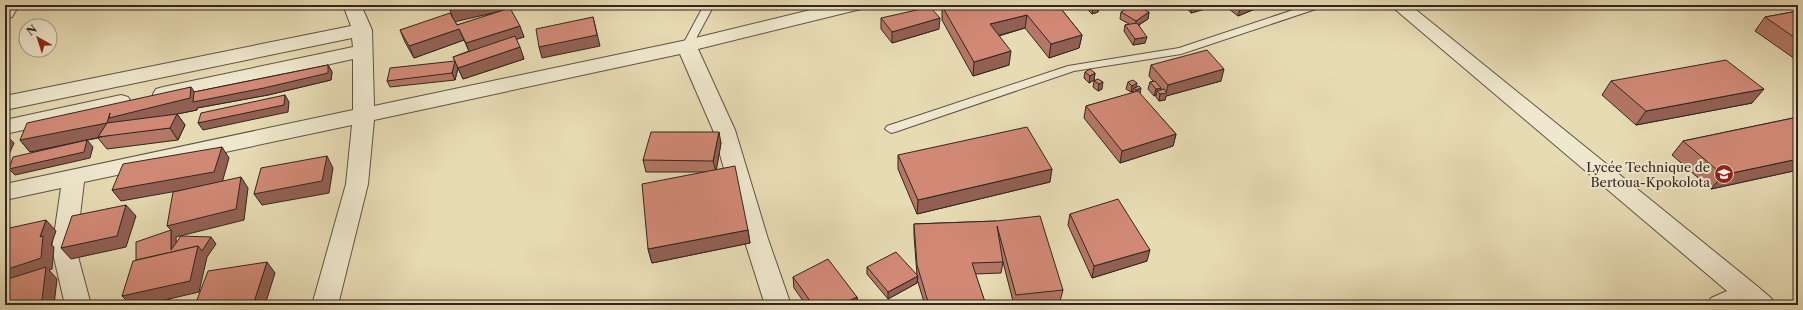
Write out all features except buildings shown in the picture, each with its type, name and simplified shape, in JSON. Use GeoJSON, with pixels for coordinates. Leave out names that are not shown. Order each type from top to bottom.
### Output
{"type":"FeatureCollection","features":[{"type":"Feature","properties":{"kind":"street"},"geometry":{"type":"LineString","coordinates":[[5,13],[10,5]]}},
{"type":"Feature","properties":{"kind":"street"},"geometry":{"type":"LineString","coordinates":[[325,305],[357,184],[364,115],[362,30],[352,5]]}},
{"type":"Feature","properties":{"kind":"street"},"geometry":{"type":"LineString","coordinates":[[5,192],[74,176],[687,46],[854,5]]}},
{"type":"Feature","properties":{"kind":"street"},"geometry":{"type":"LineString","coordinates":[[1400,5],[1755,299]]}},
{"type":"Feature","properties":{"kind":"street"},"geometry":{"type":"LineString","coordinates":[[5,103],[362,30]]}},
{"type":"Feature","properties":{"kind":"street"},"geometry":{"type":"LineString","coordinates":[[687,46],[724,130],[756,239],[778,305]]}},
{"type":"Feature","properties":{"kind":"street"},"geometry":{"type":"LineString","coordinates":[[5,127],[363,51]]}},
{"type":"Feature","properties":{"kind":"street"},"geometry":{"type":"LineString","coordinates":[[74,176],[67,216],[64,249],[78,305]]}},
{"type":"Feature","properties":{"kind":"street"},"geometry":{"type":"LineString","coordinates":[[1720,305],[1755,299]]}},
{"type":"Feature","properties":{"kind":"lane"},"geometry":{"type":"LineString","coordinates":[[687,46],[709,5]]}},
{"type":"Feature","properties":{"kind":"lane"},"geometry":{"type":"LineString","coordinates":[[891,129],[1072,68],[1181,51],[1318,5]]}},
{"type":"Feature","properties":{"kind":"place","name":"Lycée Technique de Bertoua-Kpokolota"},"geometry":{"type":"Point","coordinates":[1724,174]}}]}
